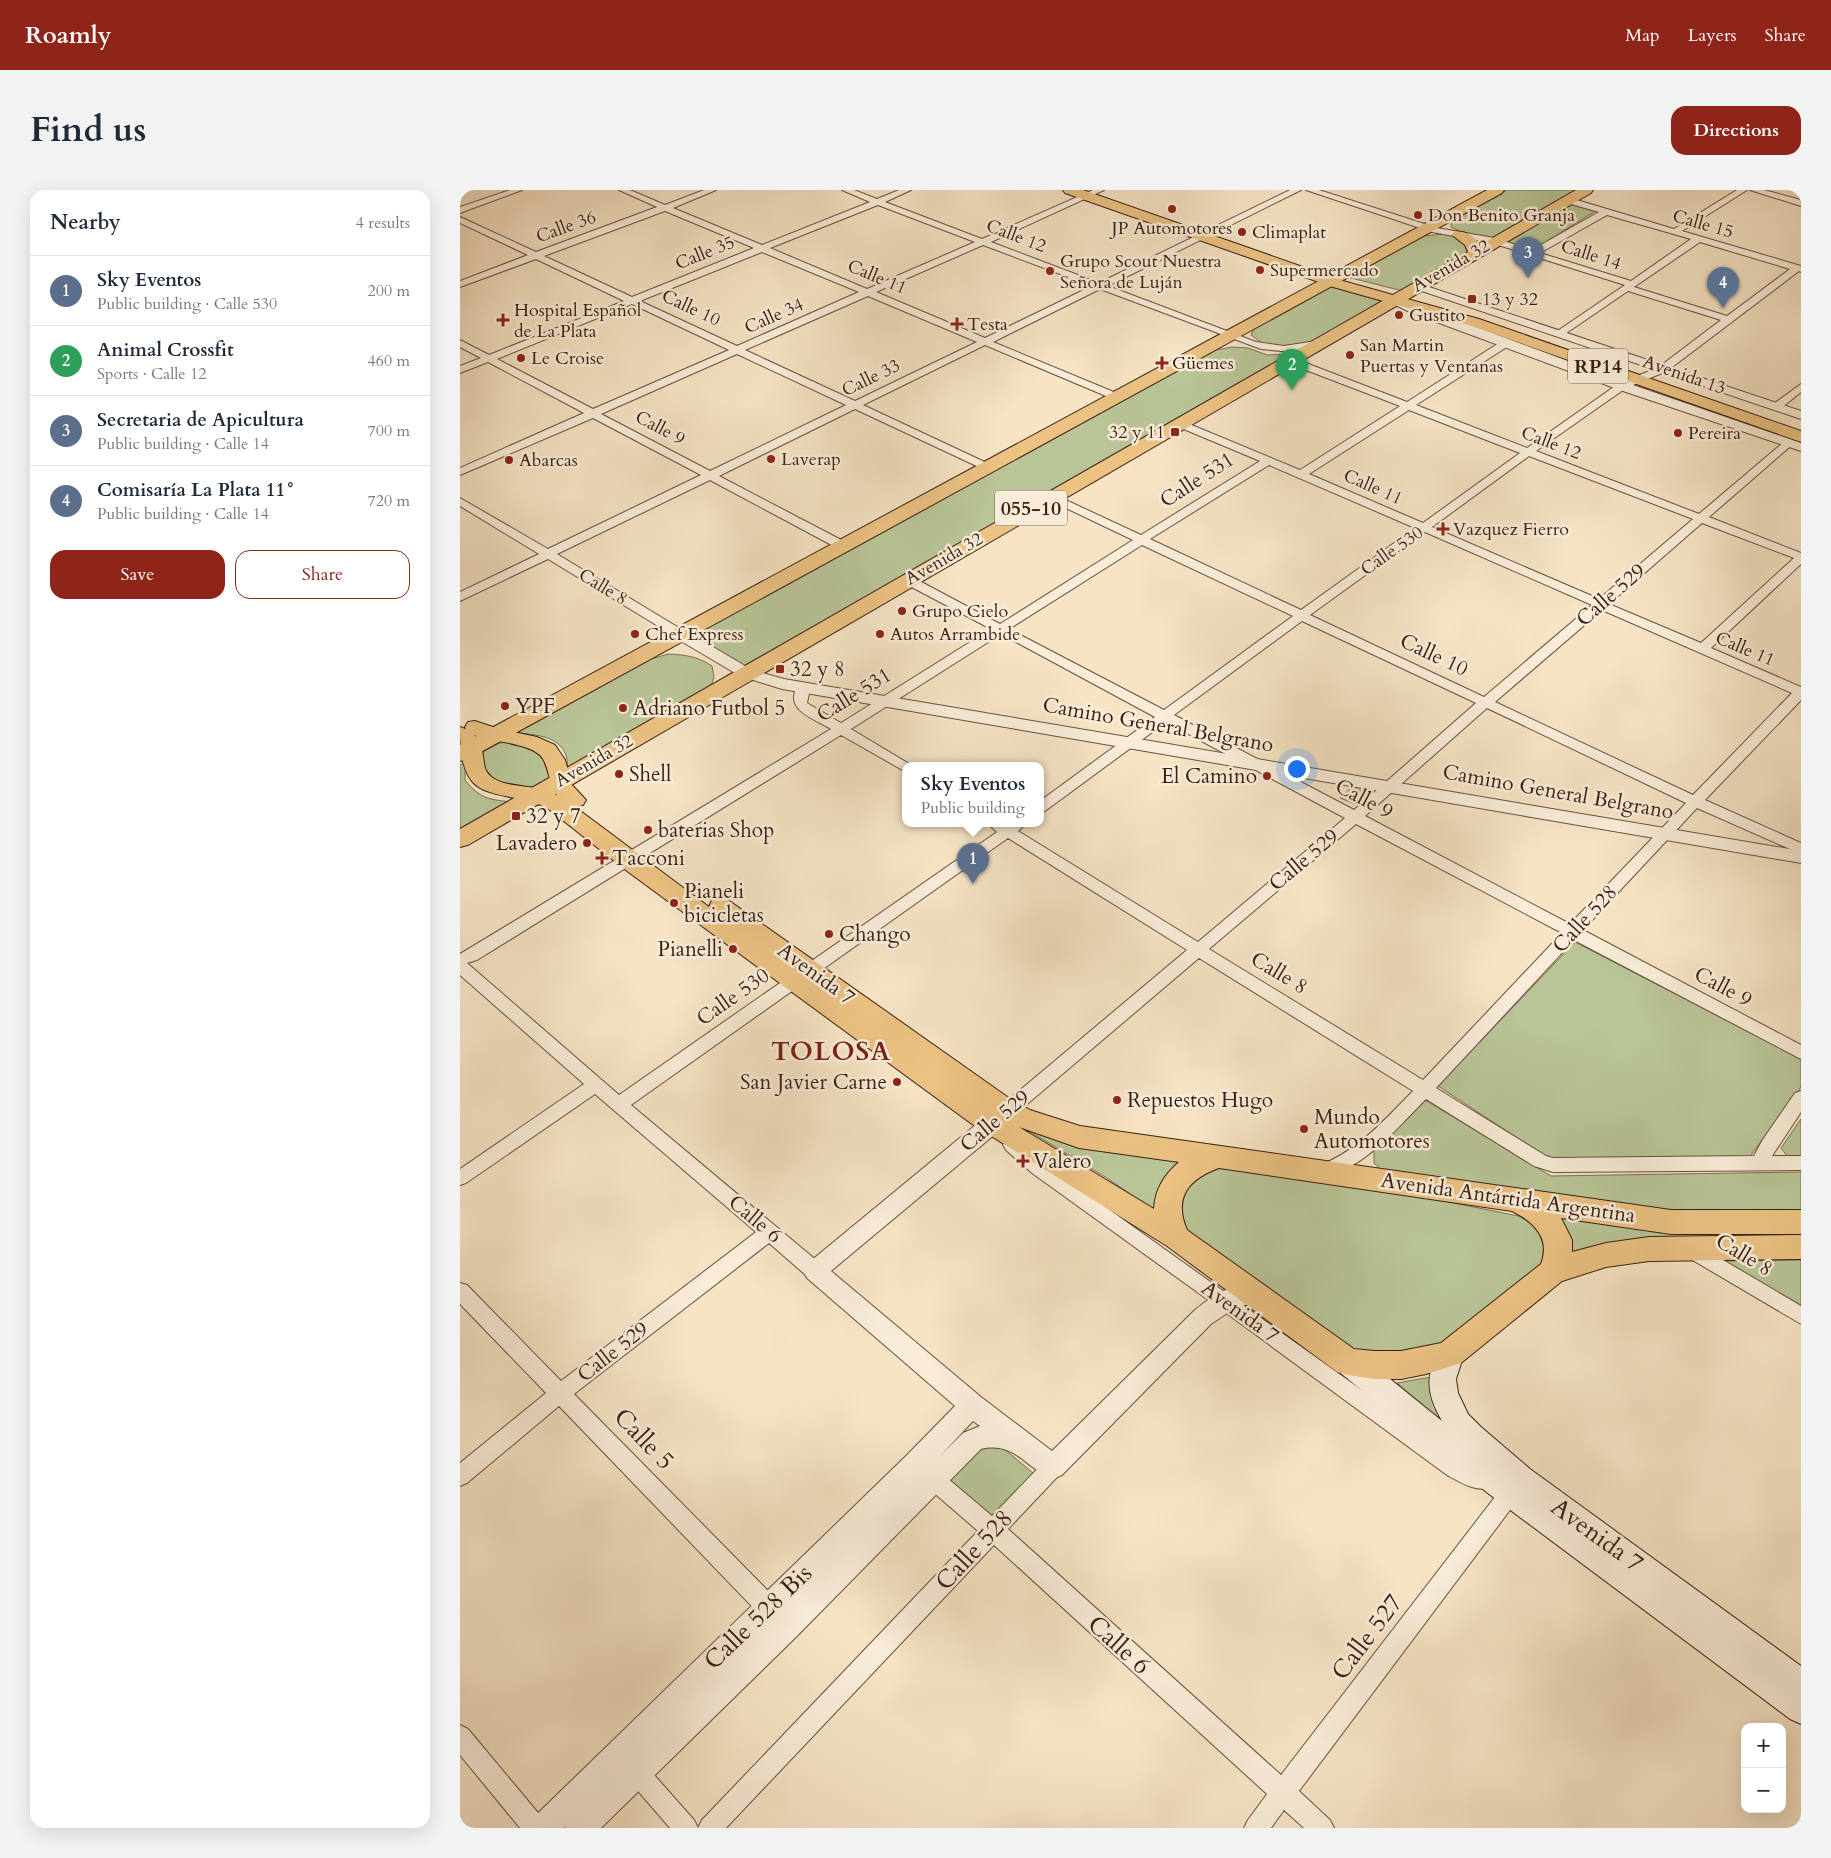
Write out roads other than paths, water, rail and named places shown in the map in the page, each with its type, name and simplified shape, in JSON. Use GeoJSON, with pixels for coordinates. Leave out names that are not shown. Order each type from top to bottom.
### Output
{"type":"FeatureCollection","features":[{"type":"Feature","properties":{"kind":"highway","name":"055-10"},"geometry":{"type":"LineString","coordinates":[[464,745],[496,735],[1498,190]]}},
{"type":"Feature","properties":{"kind":"highway","name":"Avenida 32"},"geometry":{"type":"LineString","coordinates":[[460,839],[1178,423],[1586,190]]}},
{"type":"Feature","properties":{"kind":"highway"},"geometry":{"type":"LineString","coordinates":[[1459,235],[1472,243],[1475,252]]}},
{"type":"Feature","properties":{"kind":"main road","name":"Avenida 13"},"geometry":{"type":"LineString","coordinates":[[1070,190],[1093,192],[1333,279],[1651,374],[1801,426]]}},
{"type":"Feature","properties":{"kind":"main road","name":"Avenida 13"},"geometry":{"type":"LineString","coordinates":[[1651,374],[1797,442]]}},
{"type":"Feature","properties":{"kind":"main road","name":"Avenida 7"},"geometry":{"type":"LineString","coordinates":[[460,718],[481,731],[525,740],[548,750],[555,761],[559,782],[568,795],[636,855]]}},
{"type":"Feature","properties":{"kind":"main road","name":"Avenida 7"},"geometry":{"type":"LineString","coordinates":[[464,745],[479,776],[488,784],[510,792],[535,795],[554,802],[636,855],[1000,1117],[1254,1293],[1348,1362],[1801,1708]]}},
{"type":"Feature","properties":{"kind":"main road","name":"Avenida 7"},"geometry":{"type":"LineString","coordinates":[[1000,1117],[1021,1117],[1079,1137],[1216,1158]]}},
{"type":"Feature","properties":{"kind":"main road","name":"Avenida Antártida Argentina"},"geometry":{"type":"LineString","coordinates":[[1216,1158],[1325,1171],[1671,1222],[1801,1222]]}},
{"type":"Feature","properties":{"kind":"main road"},"geometry":{"type":"LineString","coordinates":[[1177,1238],[1169,1224],[1166,1209],[1168,1195],[1175,1182],[1186,1170],[1216,1158]]}},
{"type":"Feature","properties":{"kind":"main road"},"geometry":{"type":"LineString","coordinates":[[1514,1200],[1531,1206],[1545,1217],[1555,1230],[1560,1245],[1559,1260],[1552,1272]]}},
{"type":"Feature","properties":{"kind":"main road","name":"Avenida Antártida Argentina"},"geometry":{"type":"LineString","coordinates":[[1348,1362],[1401,1366],[1450,1354],[1552,1272],[1578,1262],[1606,1255],[1649,1249],[1801,1247]]}},
{"type":"Feature","properties":{"kind":"main road","name":"Avenida 7"},"geometry":{"type":"LineString","coordinates":[[1450,1354],[1442,1379],[1449,1407],[1458,1423],[1471,1436],[1510,1485],[1801,1685]]}},
{"type":"Feature","properties":{"kind":"street"},"geometry":{"type":"LineString","coordinates":[[460,210],[518,190]]}},
{"type":"Feature","properties":{"kind":"street","name":"Calle 11"},"geometry":{"type":"LineString","coordinates":[[624,190],[1117,397]]}},
{"type":"Feature","properties":{"kind":"street","name":"Calle 36"},"geometry":{"type":"LineString","coordinates":[[460,284],[712,190]]}},
{"type":"Feature","properties":{"kind":"street","name":"Calle 12"},"geometry":{"type":"LineString","coordinates":[[846,190],[1230,336],[1274,349],[1296,349],[1316,344]]}},
{"type":"Feature","properties":{"kind":"street","name":"Calle 35"},"geometry":{"type":"LineString","coordinates":[[460,370],[907,190]]}},
{"type":"Feature","properties":{"kind":"street","name":"Calle 33"},"geometry":{"type":"LineString","coordinates":[[460,597],[1297,190]]}},
{"type":"Feature","properties":{"kind":"street","name":"Calle 14"},"geometry":{"type":"LineString","coordinates":[[1310,190],[1428,228],[1494,241],[1533,253],[1727,319]]}},
{"type":"Feature","properties":{"kind":"street"},"geometry":{"type":"LineString","coordinates":[[1675,232],[1743,190]]}},
{"type":"Feature","properties":{"kind":"street"},"geometry":{"type":"LineString","coordinates":[[1754,190],[1801,203]]}},
{"type":"Feature","properties":{"kind":"street","name":"Calle 34"},"geometry":{"type":"LineString","coordinates":[[460,472],[1093,192]]}},
{"type":"Feature","properties":{"kind":"street","name":"Calle 15"},"geometry":{"type":"LineString","coordinates":[[1567,200],[1796,268]]}},
{"type":"Feature","properties":{"kind":"street"},"geometry":{"type":"LineString","coordinates":[[1533,253],[1605,212]]}},
{"type":"Feature","properties":{"kind":"street","name":"Calle 10"},"geometry":{"type":"LineString","coordinates":[[460,220],[987,467]]}},
{"type":"Feature","properties":{"kind":"street"},"geometry":{"type":"LineString","coordinates":[[1559,334],[1698,239]]}},
{"type":"Feature","properties":{"kind":"street","name":"Calle 530"},"geometry":{"type":"LineString","coordinates":[[1044,805],[1527,452],[1622,386],[1651,374],[1796,268],[1801,258]]}},
{"type":"Feature","properties":{"kind":"street"},"geometry":{"type":"LineString","coordinates":[[1417,286],[1559,334],[1651,374],[1801,415]]}},
{"type":"Feature","properties":{"kind":"street"},"geometry":{"type":"LineString","coordinates":[[1398,297],[1416,310],[1622,386],[1797,442]]}},
{"type":"Feature","properties":{"kind":"street","name":"Calle 9"},"geometry":{"type":"LineString","coordinates":[[460,343],[843,546]]}},
{"type":"Feature","properties":{"kind":"street"},"geometry":{"type":"LineString","coordinates":[[1301,474],[1506,343]]}},
{"type":"Feature","properties":{"kind":"street","name":"Calle 12"},"geometry":{"type":"LineString","coordinates":[[1289,360],[1801,558]]}},
{"type":"Feature","properties":{"kind":"street"},"geometry":{"type":"LineString","coordinates":[[1776,407],[1801,387]]}},
{"type":"Feature","properties":{"kind":"street","name":"Calle 11"},"geometry":{"type":"LineString","coordinates":[[1178,423],[1301,474],[1801,692]]}},
{"type":"Feature","properties":{"kind":"street","name":"Calle 529"},"geometry":{"type":"LineString","coordinates":[[815,1271],[1392,786],[1486,702],[1700,519],[1797,442]]}},
{"type":"Feature","properties":{"kind":"street","name":"Calle 531"},"geometry":{"type":"LineString","coordinates":[[460,960],[471,956],[842,729],[1267,460]]}},
{"type":"Feature","properties":{"kind":"street","name":"Calle 10"},"geometry":{"type":"LineString","coordinates":[[1051,497],[1696,802],[1801,848]]}},
{"type":"Feature","properties":{"kind":"street","name":"Calle 8"},"geometry":{"type":"LineString","coordinates":[[460,501],[746,673]]}},
{"type":"Feature","properties":{"kind":"street"},"geometry":{"type":"LineString","coordinates":[[1702,649],[1801,558]]}},
{"type":"Feature","properties":{"kind":"street","name":"Calle 9"},"geometry":{"type":"LineString","coordinates":[[908,580],[1252,764],[1573,931],[1801,1053]]}},
{"type":"Feature","properties":{"kind":"street","name":"Camino General Belgrano"},"geometry":{"type":"LineString","coordinates":[[746,673],[763,680],[803,688],[1392,786],[1801,857]]}},
{"type":"Feature","properties":{"kind":"street"},"geometry":{"type":"LineString","coordinates":[[803,688],[800,700],[801,705],[902,766]]}},
{"type":"Feature","properties":{"kind":"street","name":"Calle 528"},"geometry":{"type":"LineString","coordinates":[[1325,1171],[1344,1162],[1369,1146],[1801,692]]}},
{"type":"Feature","properties":{"kind":"street","name":"Calle 530"},"geometry":{"type":"LineString","coordinates":[[619,1104],[1014,827]]}},
{"type":"Feature","properties":{"kind":"street","name":"Calle 8"},"geometry":{"type":"LineString","coordinates":[[1014,827],[1198,950],[1540,1161],[1553,1165],[1759,1164]]}},
{"type":"Feature","properties":{"kind":"street","name":"Calle 6"},"geometry":{"type":"LineString","coordinates":[[460,966],[596,1085],[972,1405],[1053,1467]]}},
{"type":"Feature","properties":{"kind":"street"},"geometry":{"type":"LineString","coordinates":[[460,1178],[596,1085]]}},
{"type":"Feature","properties":{"kind":"street"},"geometry":{"type":"LineString","coordinates":[[1801,1098],[1768,1146],[1759,1164],[1801,1163]]}},
{"type":"Feature","properties":{"kind":"street","name":"Avenida 7"},"geometry":{"type":"LineString","coordinates":[[1000,1117],[1001,1136],[1038,1168],[1225,1301],[1454,1468],[1471,1477],[1510,1485]]}},
{"type":"Feature","properties":{"kind":"street"},"geometry":{"type":"LineString","coordinates":[[1369,1146],[1366,1165],[1381,1179]]}},
{"type":"Feature","properties":{"kind":"street","name":"Calle 529"},"geometry":{"type":"LineString","coordinates":[[460,1476],[560,1393],[770,1232]]}},
{"type":"Feature","properties":{"kind":"street","name":"Calle 8"},"geometry":{"type":"LineString","coordinates":[[1689,1248],[1801,1316]]}},
{"type":"Feature","properties":{"kind":"street","name":"Calle 5"},"geometry":{"type":"LineString","coordinates":[[460,1291],[769,1606],[786,1627]]}},
{"type":"Feature","properties":{"kind":"street","name":"Calle 528"},"geometry":{"type":"LineString","coordinates":[[710,1828],[1053,1467],[1203,1316],[1235,1296],[1254,1293]]}},
{"type":"Feature","properties":{"kind":"street","name":"Calle 528 Bis"},"geometry":{"type":"LineString","coordinates":[[580,1828],[786,1627],[925,1472],[972,1405]]}},
{"type":"Feature","properties":{"kind":"street","name":"Calle 528 Bis"},"geometry":{"type":"LineString","coordinates":[[543,1828],[769,1606],[925,1472],[972,1441],[983,1436],[995,1434],[1016,1440]]}},
{"type":"Feature","properties":{"kind":"street","name":"Calle 6"},"geometry":{"type":"LineString","coordinates":[[925,1472],[993,1530],[1322,1828]]}},
{"type":"Feature","properties":{"kind":"street","name":"Calle 527"},"geometry":{"type":"LineString","coordinates":[[1256,1828],[1510,1485]]}},
{"type":"Feature","properties":{"kind":"street"},"geometry":{"type":"LineString","coordinates":[[460,1737],[536,1828]]}},
{"type":"Feature","properties":{"kind":"street"},"geometry":{"type":"LineString","coordinates":[[620,1752],[686,1828]]}},
{"type":"Feature","properties":{"kind":"place","name":"JP Automotores"},"geometry":{"type":"Point","coordinates":[1172,209]}},
{"type":"Feature","properties":{"kind":"place","name":"Don Benito Granja"},"geometry":{"type":"Point","coordinates":[1418,215]}},
{"type":"Feature","properties":{"kind":"place","name":"Climaplat"},"geometry":{"type":"Point","coordinates":[1242,232]}},
{"type":"Feature","properties":{"kind":"place","name":"Supermercado"},"geometry":{"type":"Point","coordinates":[1260,270]}},
{"type":"Feature","properties":{"kind":"place","name":"Grupo Scout Nuestra Señora de Luján"},"geometry":{"type":"Point","coordinates":[1050,271]}},
{"type":"Feature","properties":{"kind":"place","name":"Secretaria de Apicultura"},"geometry":{"type":"Point","coordinates":[1528,278]}},
{"type":"Feature","properties":{"kind":"place","name":"13 y 32"},"geometry":{"type":"Point","coordinates":[1472,299]}},
{"type":"Feature","properties":{"kind":"place","name":"Comisaría La Plata 11°"},"geometry":{"type":"Point","coordinates":[1723,308]}},
{"type":"Feature","properties":{"kind":"place","name":"Gustito"},"geometry":{"type":"Point","coordinates":[1399,315]}},
{"type":"Feature","properties":{"kind":"place","name":"Hospital Español de La Plata"},"geometry":{"type":"Point","coordinates":[503,320]}},
{"type":"Feature","properties":{"kind":"place","name":"Testa"},"geometry":{"type":"Point","coordinates":[957,324]}},
{"type":"Feature","properties":{"kind":"place","name":"San Martin Puertas y Ventanas"},"geometry":{"type":"Point","coordinates":[1350,355]}},
{"type":"Feature","properties":{"kind":"place","name":"Le Croise"},"geometry":{"type":"Point","coordinates":[521,358]}},
{"type":"Feature","properties":{"kind":"place","name":"Güemes"},"geometry":{"type":"Point","coordinates":[1162,363]}},
{"type":"Feature","properties":{"kind":"place","name":"Animal Crossfit"},"geometry":{"type":"Point","coordinates":[1292,390]}},
{"type":"Feature","properties":{"kind":"place","name":"32 y 11"},"geometry":{"type":"Point","coordinates":[1175,432]}},
{"type":"Feature","properties":{"kind":"place","name":"Pereira"},"geometry":{"type":"Point","coordinates":[1678,433]}},
{"type":"Feature","properties":{"kind":"place","name":"Laverap"},"geometry":{"type":"Point","coordinates":[771,459]}},
{"type":"Feature","properties":{"kind":"place","name":"Abarcas"},"geometry":{"type":"Point","coordinates":[509,460]}},
{"type":"Feature","properties":{"kind":"place","name":"Vazquez Fierro"},"geometry":{"type":"Point","coordinates":[1443,529]}},
{"type":"Feature","properties":{"kind":"place","name":"Grupo Cielo"},"geometry":{"type":"Point","coordinates":[902,611]}},
{"type":"Feature","properties":{"kind":"place","name":"Chef Express"},"geometry":{"type":"Point","coordinates":[635,634]}},
{"type":"Feature","properties":{"kind":"place","name":"Autos Arrambide"},"geometry":{"type":"Point","coordinates":[880,634]}},
{"type":"Feature","properties":{"kind":"place","name":"32 y 8"},"geometry":{"type":"Point","coordinates":[780,669]}},
{"type":"Feature","properties":{"kind":"place","name":"YPF"},"geometry":{"type":"Point","coordinates":[505,706]}},
{"type":"Feature","properties":{"kind":"place","name":"Adriano Futbol 5"},"geometry":{"type":"Point","coordinates":[623,708]}},
{"type":"Feature","properties":{"kind":"place","name":"Shell"},"geometry":{"type":"Point","coordinates":[619,774]}},
{"type":"Feature","properties":{"kind":"place","name":"El Camino"},"geometry":{"type":"Point","coordinates":[1267,776]}},
{"type":"Feature","properties":{"kind":"place","name":"32 y 7"},"geometry":{"type":"Point","coordinates":[516,816]}},
{"type":"Feature","properties":{"kind":"place","name":"baterias Shop"},"geometry":{"type":"Point","coordinates":[648,830]}},
{"type":"Feature","properties":{"kind":"place","name":"Lavadero"},"geometry":{"type":"Point","coordinates":[587,843]}},
{"type":"Feature","properties":{"kind":"place","name":"Tacconi"},"geometry":{"type":"Point","coordinates":[602,858]}},
{"type":"Feature","properties":{"kind":"place","name":"Sky Eventos"},"geometry":{"type":"Point","coordinates":[973,884]}},
{"type":"Feature","properties":{"kind":"place","name":"Pianeli bicicletas"},"geometry":{"type":"Point","coordinates":[674,903]}},
{"type":"Feature","properties":{"kind":"place","name":"Chango"},"geometry":{"type":"Point","coordinates":[829,934]}},
{"type":"Feature","properties":{"kind":"place","name":"Pianelli"},"geometry":{"type":"Point","coordinates":[733,949]}},
{"type":"Feature","properties":{"kind":"place","name":"San Javier Carne"},"geometry":{"type":"Point","coordinates":[897,1082]}},
{"type":"Feature","properties":{"kind":"place","name":"Repuestos Hugo"},"geometry":{"type":"Point","coordinates":[1117,1100]}},
{"type":"Feature","properties":{"kind":"place","name":"Mundo Automotores"},"geometry":{"type":"Point","coordinates":[1304,1129]}},
{"type":"Feature","properties":{"kind":"place","name":"Valero"},"geometry":{"type":"Point","coordinates":[1023,1161]}},
{"type":"Feature","properties":{"kind":"district","name":"TOLOSA"},"geometry":{"type":"Point","coordinates":[831,1051]}}]}
